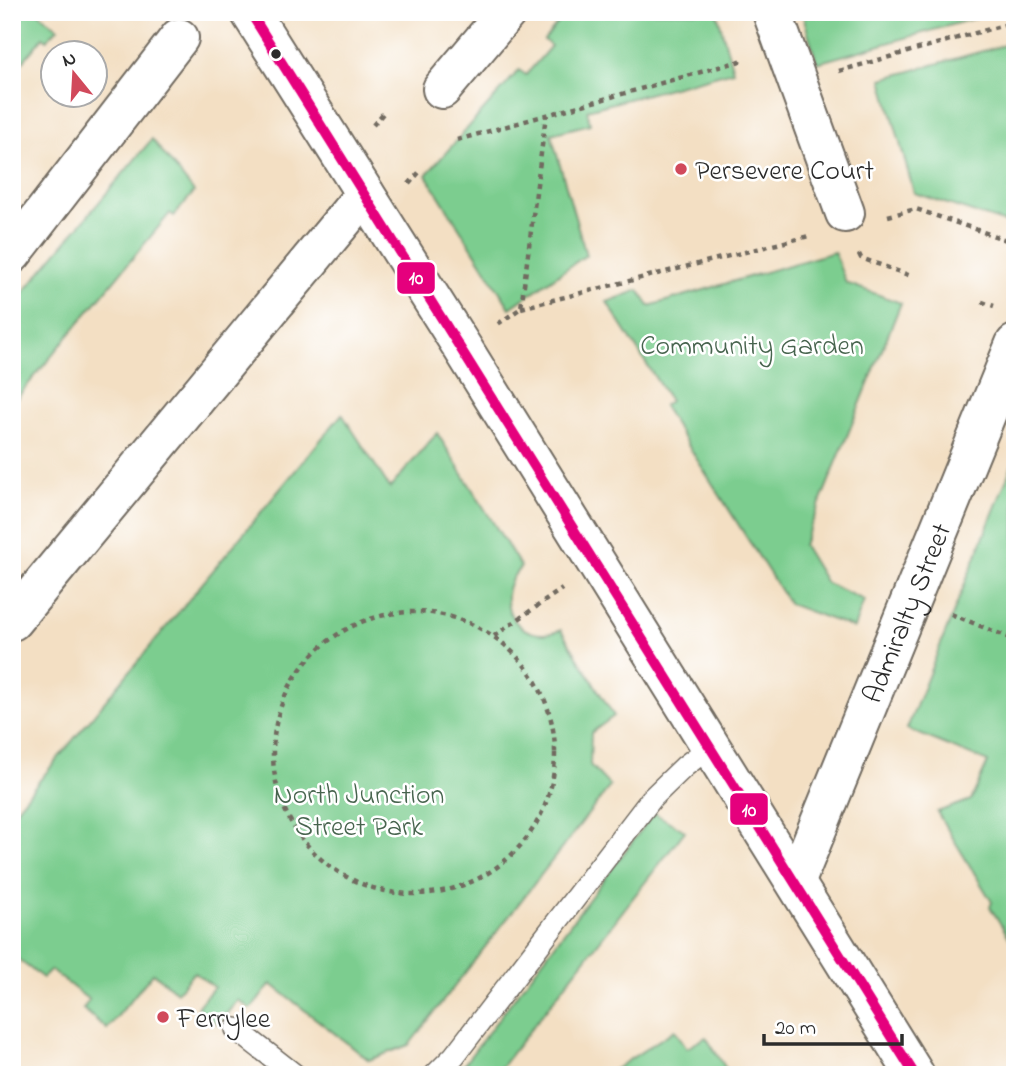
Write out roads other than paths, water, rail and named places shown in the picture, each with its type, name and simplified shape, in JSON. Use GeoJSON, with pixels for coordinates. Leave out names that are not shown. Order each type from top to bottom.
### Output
{"type":"FeatureCollection","features":[{"type":"Feature","properties":{"kind":"street"},"geometry":{"type":"LineString","coordinates":[[250,12],[463,347],[915,1075]]}},
{"type":"Feature","properties":{"kind":"street"},"geometry":{"type":"LineString","coordinates":[[442,89],[507,12]]}},
{"type":"Feature","properties":{"kind":"street"},"geometry":{"type":"LineString","coordinates":[[772,12],[847,219]]}},
{"type":"Feature","properties":{"kind":"street"},"geometry":{"type":"LineString","coordinates":[[12,254],[179,38]]}},
{"type":"Feature","properties":{"kind":"street"},"geometry":{"type":"LineString","coordinates":[[12,621],[365,194]]}},
{"type":"Feature","properties":{"kind":"street","name":"Admiralty Street"},"geometry":{"type":"LineString","coordinates":[[796,881],[1012,355]]}},
{"type":"Feature","properties":{"kind":"lane"},"geometry":{"type":"LineString","coordinates":[[435,1075],[454,1056],[652,798],[685,766],[710,747]]}},
{"type":"Feature","properties":{"kind":"lane"},"geometry":{"type":"LineString","coordinates":[[236,1029],[295,1075]]}},
{"type":"Feature","properties":{"kind":"place","name":"Persevere Court"},"geometry":{"type":"Point","coordinates":[681,169]}},
{"type":"Feature","properties":{"kind":"place","name":"Ferrylee"},"geometry":{"type":"Point","coordinates":[163,1017]}},
{"type":"Feature","properties":{"kind":"park label","name":"Community Garden"},"geometry":{"type":"Point","coordinates":[752,344]}},
{"type":"Feature","properties":{"kind":"park label","name":"North Junction Street Park"},"geometry":{"type":"Point","coordinates":[359,809]}}]}
